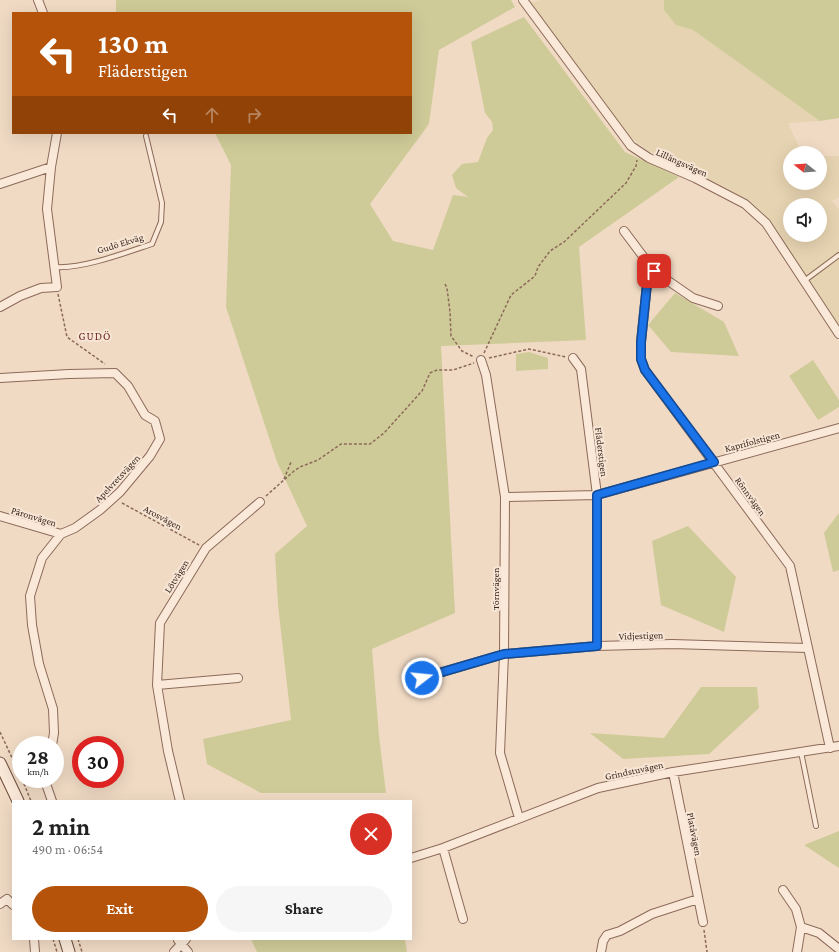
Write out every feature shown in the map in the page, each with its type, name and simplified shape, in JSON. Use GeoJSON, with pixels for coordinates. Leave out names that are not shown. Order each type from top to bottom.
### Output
{"type":"FeatureCollection","features":[{"type":"Feature","properties":{"kind":"main road"},"geometry":{"type":"LineString","coordinates":[[0,762],[18,800]]}},
{"type":"Feature","properties":{"kind":"main road"},"geometry":{"type":"LineString","coordinates":[[65,940],[69,952]]}},
{"type":"Feature","properties":{"kind":"street"},"geometry":{"type":"LineString","coordinates":[[38,0],[43,12]]}},
{"type":"Feature","properties":{"kind":"street","name":"Lillängsvägen"},"geometry":{"type":"LineString","coordinates":[[523,0],[631,146],[649,158],[695,178],[745,204],[766,223],[839,334]]}},
{"type":"Feature","properties":{"kind":"street"},"geometry":{"type":"LineString","coordinates":[[0,306],[41,288],[57,287],[47,209],[51,167],[57,134]]}},
{"type":"Feature","properties":{"kind":"street"},"geometry":{"type":"LineString","coordinates":[[0,184],[51,167]]}},
{"type":"Feature","properties":{"kind":"street"},"geometry":{"type":"LineString","coordinates":[[624,231],[654,271],[693,298],[718,306]]}},
{"type":"Feature","properties":{"kind":"street","name":"Rönnvägen"},"geometry":{"type":"LineString","coordinates":[[654,271],[647,284],[641,342],[641,359],[645,370],[790,566],[830,748]]}},
{"type":"Feature","properties":{"kind":"street","name":"Fläderstigen"},"geometry":{"type":"LineString","coordinates":[[573,358],[581,369],[597,495],[597,646]]}},
{"type":"Feature","properties":{"kind":"street","name":"Törnvägen"},"geometry":{"type":"LineString","coordinates":[[481,360],[486,375],[505,497],[504,654],[500,753],[519,818]]}},
{"type":"Feature","properties":{"kind":"street"},"geometry":{"type":"LineString","coordinates":[[0,378],[116,373]]}},
{"type":"Feature","properties":{"kind":"street","name":"Apelvretsvägen"},"geometry":{"type":"LineString","coordinates":[[54,736],[53,709],[39,664],[32,625],[30,596],[42,558],[61,534],[75,528],[100,510],[113,498],[150,456],[160,439],[155,421],[145,415],[128,386],[116,373]]}},
{"type":"Feature","properties":{"kind":"street","name":"Kaprifolstigen"},"geometry":{"type":"LineString","coordinates":[[505,497],[597,495],[839,428]]}},
{"type":"Feature","properties":{"kind":"street","name":"Lötvägen"},"geometry":{"type":"LineString","coordinates":[[180,800],[168,751],[157,685],[160,623],[206,548],[260,502]]}},
{"type":"Feature","properties":{"kind":"street","name":"Päronvägen"},"geometry":{"type":"LineString","coordinates":[[0,516],[61,534]]}},
{"type":"Feature","properties":{"kind":"street","name":"Vidjestigen"},"geometry":{"type":"LineString","coordinates":[[408,682],[504,654],[597,646],[672,644],[808,648]]}},
{"type":"Feature","properties":{"kind":"street"},"geometry":{"type":"LineString","coordinates":[[157,685],[238,678]]}},
{"type":"Feature","properties":{"kind":"street","name":"Grindstuvägen"},"geometry":{"type":"LineString","coordinates":[[412,858],[443,848],[598,788],[673,772],[839,746]]}},
{"type":"Feature","properties":{"kind":"street","name":"Platåvägen"},"geometry":{"type":"LineString","coordinates":[[673,772],[703,922]]}},
{"type":"Feature","properties":{"kind":"street"},"geometry":{"type":"LineString","coordinates":[[47,788],[52,800]]}},
{"type":"Feature","properties":{"kind":"street"},"geometry":{"type":"LineString","coordinates":[[443,848],[463,919]]}},
{"type":"Feature","properties":{"kind":"street"},"geometry":{"type":"LineString","coordinates":[[783,890],[796,909],[801,927],[797,952]]}},
{"type":"Feature","properties":{"kind":"street"},"geometry":{"type":"LineString","coordinates":[[0,904],[10,896]]}},
{"type":"Feature","properties":{"kind":"street"},"geometry":{"type":"LineString","coordinates":[[601,952],[607,935],[620,931],[652,914],[698,899]]}},
{"type":"Feature","properties":{"kind":"street"},"geometry":{"type":"LineString","coordinates":[[801,927],[819,933],[839,949]]}},
{"type":"Feature","properties":{"kind":"street"},"geometry":{"type":"LineString","coordinates":[[34,940],[35,952]]}},
{"type":"Feature","properties":{"kind":"street"},"geometry":{"type":"LineString","coordinates":[[174,952],[181,940],[188,952]]}},
{"type":"Feature","properties":{"kind":"lane","name":"Gudö Ekväg"},"geometry":{"type":"LineString","coordinates":[[55,267],[64,268],[99,261],[152,244],[162,222],[162,203],[146,136]]}},
{"type":"Feature","properties":{"kind":"lane"},"geometry":{"type":"LineString","coordinates":[[804,281],[839,255]]}},
{"type":"Feature","properties":{"kind":"lane"},"geometry":{"type":"LineString","coordinates":[[801,752],[816,826]]}},
{"type":"Feature","properties":{"kind":"path"},"geometry":{"type":"LineString","coordinates":[[481,360],[511,295],[535,276],[538,267],[550,251],[564,242],[626,183],[636,166],[640,152]]}},
{"type":"Feature","properties":{"kind":"path"},"geometry":{"type":"LineString","coordinates":[[445,284],[447,288],[450,312],[451,336],[462,351],[481,360]]}},
{"type":"Feature","properties":{"kind":"path"},"geometry":{"type":"LineString","coordinates":[[57,287],[67,337],[116,373]]}},
{"type":"Feature","properties":{"kind":"path"},"geometry":{"type":"LineString","coordinates":[[260,502],[300,467],[318,460],[341,444],[370,444],[384,433],[422,390],[430,373],[437,370],[453,370],[481,360],[529,349],[573,358]]}},
{"type":"Feature","properties":{"kind":"path"},"geometry":{"type":"LineString","coordinates":[[283,481],[291,462]]}},
{"type":"Feature","properties":{"kind":"path","name":"Arosvägen"},"geometry":{"type":"LineString","coordinates":[[113,498],[206,548]]}},
{"type":"Feature","properties":{"kind":"path"},"geometry":{"type":"LineString","coordinates":[[0,732],[12,758]]}},
{"type":"Feature","properties":{"kind":"path"},"geometry":{"type":"LineString","coordinates":[[25,788],[31,800]]}},
{"type":"Feature","properties":{"kind":"path"},"geometry":{"type":"LineString","coordinates":[[703,922],[707,952]]}},
{"type":"Feature","properties":{"kind":"path"},"geometry":{"type":"LineString","coordinates":[[53,940],[57,952]]}},
{"type":"Feature","properties":{"kind":"path"},"geometry":{"type":"LineString","coordinates":[[78,940],[82,952]]}},
{"type":"Feature","properties":{"kind":"shaded area"},"geometry":{"type":"Polygon","coordinates":[[[116,0],[511,0],[515,7],[439,50],[429,124],[370,204],[393,241],[433,250],[453,195],[468,197],[456,188],[452,175],[462,164],[478,162],[487,138],[493,130],[492,122],[485,113],[471,42],[524,17],[625,152],[679,177],[579,247],[586,340],[441,346],[455,613],[372,649],[379,736],[386,793],[261,793],[207,764],[203,739],[291,720],[278,605],[275,554],[307,526],[277,462],[226,307],[231,165],[216,134],[412,134],[412,12],[116,12],[116,0]]]}},
{"type":"Feature","properties":{"kind":"shaded area"},"geometry":{"type":"Polygon","coordinates":[[[540,0],[664,0],[664,10],[676,25],[693,30],[820,121],[788,123],[799,146],[783,146],[783,190],[827,190],[827,156],[839,156],[839,197],[832,201],[839,209],[839,326],[802,275],[767,220],[749,202],[647,150],[629,136],[570,59],[531,3],[540,0]]]}},
{"type":"Feature","properties":{"kind":"shaded area"},"geometry":{"type":"Polygon","coordinates":[[[664,0],[839,0],[839,118],[820,121],[693,30],[676,25],[664,10],[664,0]]]}},
{"type":"Feature","properties":{"kind":"shaded area"},"geometry":{"type":"Polygon","coordinates":[[[675,293],[724,322],[739,356],[671,352],[648,325],[675,293]]]}},
{"type":"Feature","properties":{"kind":"shaded area"},"geometry":{"type":"Polygon","coordinates":[[[529,352],[548,358],[548,369],[516,371],[516,354],[529,352]]]}},
{"type":"Feature","properties":{"kind":"shaded area"},"geometry":{"type":"Polygon","coordinates":[[[813,360],[839,400],[839,407],[818,420],[789,376],[813,360]]]}},
{"type":"Feature","properties":{"kind":"shaded area"},"geometry":{"type":"Polygon","coordinates":[[[839,513],[839,570],[833,572],[824,533],[839,513]]]}},
{"type":"Feature","properties":{"kind":"shaded area"},"geometry":{"type":"Polygon","coordinates":[[[688,526],[736,577],[724,632],[661,605],[652,541],[688,526]]]}},
{"type":"Feature","properties":{"kind":"shaded area"},"geometry":{"type":"Polygon","coordinates":[[[701,687],[757,687],[759,708],[709,754],[623,759],[590,733],[664,738],[701,687]]]}},
{"type":"Feature","properties":{"kind":"shaded area"},"geometry":{"type":"Polygon","coordinates":[[[839,831],[839,868],[804,845],[839,831]]]}},
{"type":"Feature","properties":{"kind":"shaded area"},"geometry":{"type":"Polygon","coordinates":[[[251,940],[405,940],[407,952],[257,952],[251,940]]]}},
{"type":"Feature","properties":{"kind":"district","name":"GUDÖ"},"geometry":{"type":"Point","coordinates":[95,336]}},
{"type":"Feature","properties":{"kind":"route"},"geometry":{"type":"LineString","coordinates":[[422,678],[504,654],[597,646],[597,495],[714,462],[645,370],[641,359],[641,342],[647,284],[654,271]]}}]}
